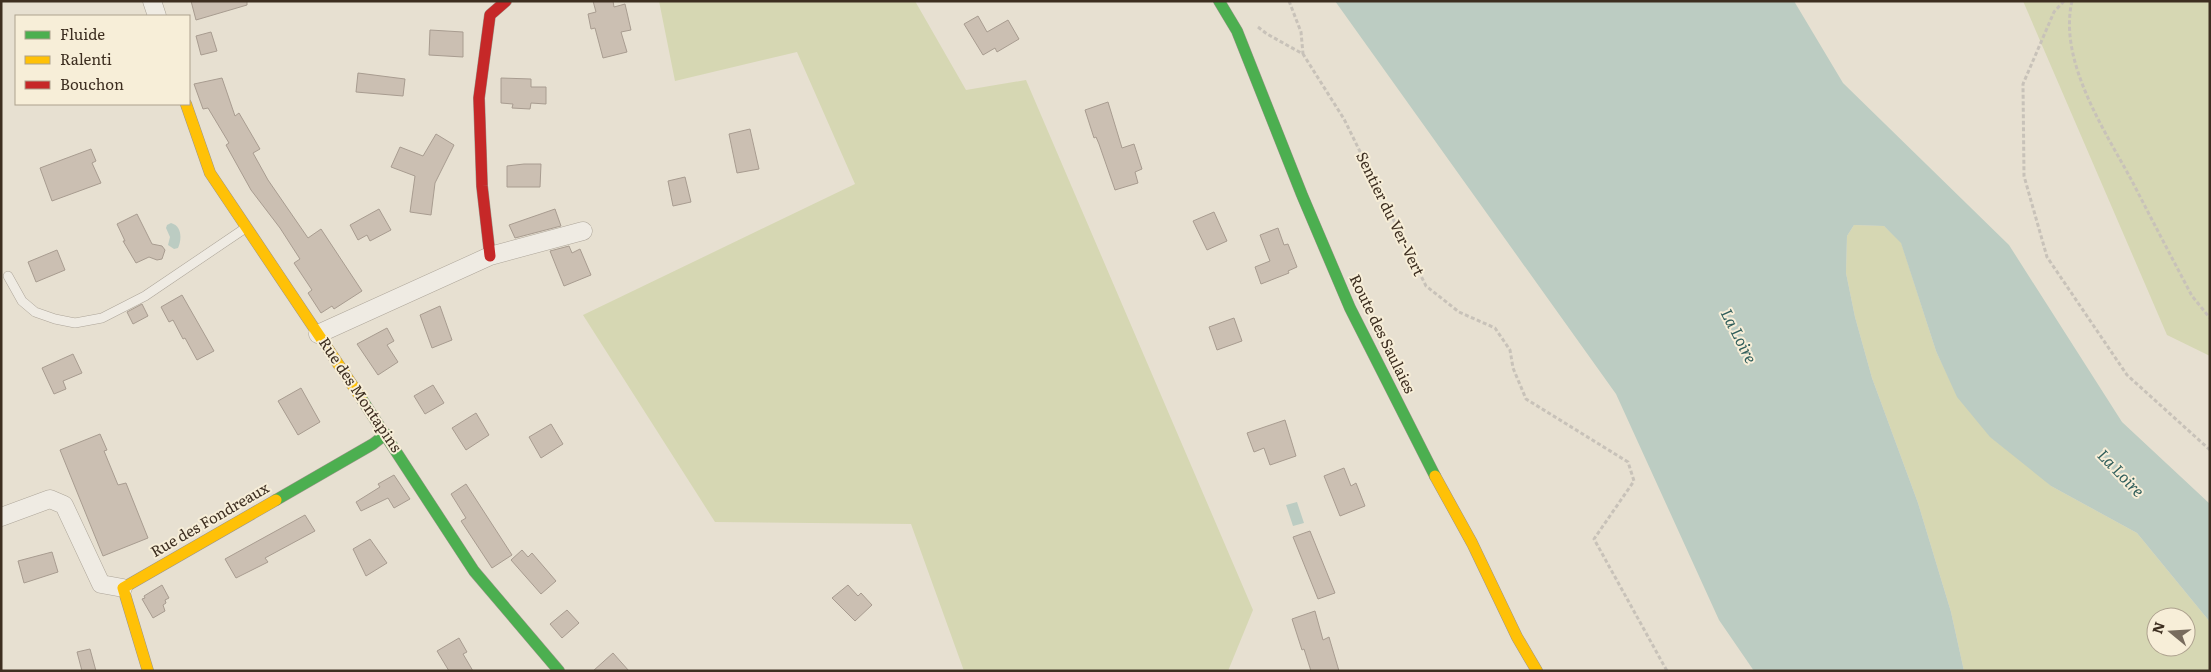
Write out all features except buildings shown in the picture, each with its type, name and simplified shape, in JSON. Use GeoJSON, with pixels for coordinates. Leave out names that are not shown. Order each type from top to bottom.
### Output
{"type":"FeatureCollection","features":[{"type":"Feature","properties":{"kind":"street"},"geometry":{"type":"LineString","coordinates":[[152,1],[157,15]]}},
{"type":"Feature","properties":{"kind":"street"},"geometry":{"type":"LineString","coordinates":[[490,256],[482,186],[479,98],[490,15],[506,1]]}},
{"type":"Feature","properties":{"kind":"street","name":"Route des Saulaies"},"geometry":{"type":"LineString","coordinates":[[1219,1],[1237,31],[1302,195],[1350,308],[1440,485],[1472,543],[1517,637],[1538,671]]}},
{"type":"Feature","properties":{"kind":"street","name":"Rue des Montapins"},"geometry":{"type":"LineString","coordinates":[[186,105],[210,173],[246,228],[386,434],[474,571],[560,671]]}},
{"type":"Feature","properties":{"kind":"street"},"geometry":{"type":"LineString","coordinates":[[318,334],[490,256],[583,231]]}},
{"type":"Feature","properties":{"kind":"street","name":"Rue des Fondreaux"},"geometry":{"type":"LineString","coordinates":[[123,588],[373,444],[386,434]]}},
{"type":"Feature","properties":{"kind":"street"},"geometry":{"type":"LineString","coordinates":[[1,516],[50,499],[64,505],[101,584],[123,588],[148,671]]}},
{"type":"Feature","properties":{"kind":"lane"},"geometry":{"type":"LineString","coordinates":[[8,276],[22,301],[36,312],[55,319],[75,323],[102,318],[145,296],[246,228]]}},
{"type":"Feature","properties":{"kind":"path"},"geometry":{"type":"LineString","coordinates":[[1288,1],[1301,32],[1303,54]]}},
{"type":"Feature","properties":{"kind":"path"},"geometry":{"type":"LineString","coordinates":[[2064,1],[2054,12],[2024,84],[2024,176],[2047,257],[2127,374],[2210,450]]}},
{"type":"Feature","properties":{"kind":"path"},"geometry":{"type":"LineString","coordinates":[[2072,1],[2068,16],[2073,56],[2089,100],[2192,296],[2210,318]]}},
{"type":"Feature","properties":{"kind":"path"},"geometry":{"type":"LineString","coordinates":[[1253,21],[1267,34],[1303,54]]}},
{"type":"Feature","properties":{"kind":"path","name":"Sentier du Ver-Vert"},"geometry":{"type":"LineString","coordinates":[[1303,54],[1344,119],[1426,286],[1459,312],[1495,328],[1510,350],[1513,368],[1526,400],[1628,462],[1634,481],[1594,540],[1667,671]]}},
{"type":"Feature","properties":{"kind":"green space"},"geometry":{"type":"Polygon","coordinates":[[[659,1],[915,1],[966,90],[1026,80],[1253,610],[1228,671],[964,671],[911,524],[715,522],[583,315],[855,184],[797,52],[675,81],[659,1]]]}},
{"type":"Feature","properties":{"kind":"green space"},"geometry":{"type":"Polygon","coordinates":[[[2023,1],[2210,1],[2210,356],[2167,335],[2023,1]]]}},
{"type":"Feature","properties":{"kind":"green space"},"geometry":{"type":"Polygon","coordinates":[[[1854,225],[1884,226],[1901,242],[1936,351],[1958,397],[2051,486],[2137,533],[2210,622],[2210,671],[1964,671],[1951,612],[1918,503],[1872,378],[1855,317],[1846,273],[1847,236],[1854,225]]]}},
{"type":"Feature","properties":{"kind":"water","name":"La Loire"},"geometry":{"type":"Polygon","coordinates":[[[1335,1],[1794,1],[1843,83],[2009,245],[2122,422],[2210,504],[2210,622],[2137,533],[2051,486],[1990,437],[1957,397],[1936,351],[1901,243],[1884,226],[1854,225],[1847,236],[1846,273],[1855,317],[1872,378],[1918,503],[1951,612],[1964,671],[1754,671],[1719,620],[1616,394],[1335,1]]]}},
{"type":"Feature","properties":{"kind":"water"},"geometry":{"type":"Polygon","coordinates":[[[171,223],[177,227],[180,233],[178,248],[174,249],[168,245],[170,237],[166,228],[171,223]]]}},
{"type":"Feature","properties":{"kind":"water"},"geometry":{"type":"Polygon","coordinates":[[[1297,502],[1304,523],[1293,526],[1286,505],[1297,502]]]}},
{"type":"Feature","properties":{"kind":"traffic: fast"},"geometry":{"type":"LineString","coordinates":[[1219,1],[1237,31],[1302,195],[1350,308],[1435,476]]}},
{"type":"Feature","properties":{"kind":"traffic: fast"},"geometry":{"type":"LineString","coordinates":[[361,398],[474,571],[559,671]]}},
{"type":"Feature","properties":{"kind":"traffic: fast"},"geometry":{"type":"LineString","coordinates":[[276,500],[373,444],[386,434]]}},
{"type":"Feature","properties":{"kind":"traffic: slow"},"geometry":{"type":"LineString","coordinates":[[186,105],[210,173],[361,398]]}},
{"type":"Feature","properties":{"kind":"traffic: slow"},"geometry":{"type":"LineString","coordinates":[[1435,476],[1472,543],[1517,637],[1537,671]]}},
{"type":"Feature","properties":{"kind":"traffic: slow"},"geometry":{"type":"LineString","coordinates":[[148,671],[123,588],[276,500]]}},
{"type":"Feature","properties":{"kind":"traffic: jam"},"geometry":{"type":"LineString","coordinates":[[490,256],[482,186],[479,98],[490,15],[506,1]]}}]}
